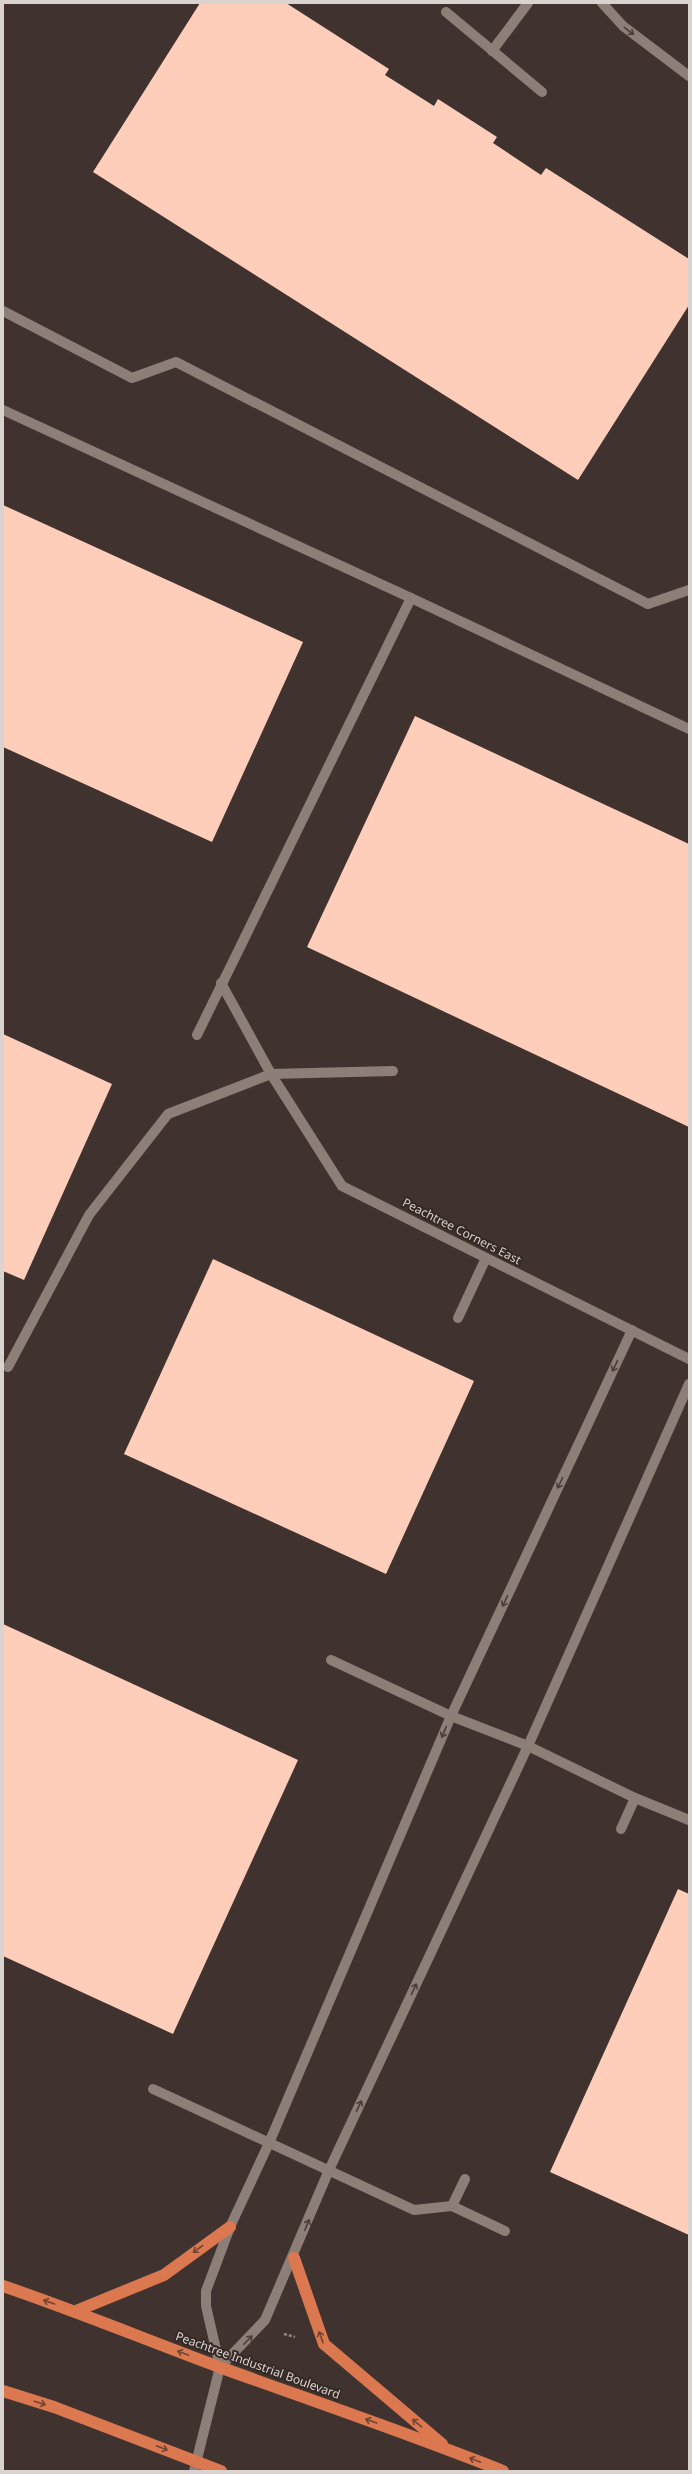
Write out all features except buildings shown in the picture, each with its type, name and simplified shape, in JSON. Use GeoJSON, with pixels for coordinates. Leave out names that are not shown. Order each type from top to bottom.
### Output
{"type":"FeatureCollection","features":[{"type":"Feature","properties":{"kind":"highway"},"geometry":{"type":"LineString","coordinates":[[76,2311],[164,2275],[230,2227]]}},
{"type":"Feature","properties":{"kind":"highway"},"geometry":{"type":"LineString","coordinates":[[294,2258],[324,2344],[447,2448]]}},
{"type":"Feature","properties":{"kind":"highway","name":"Peachtree Industrial Boulevard"},"geometry":{"type":"LineString","coordinates":[[3,2286],[76,2311],[220,2367],[447,2448],[503,2471]]}},
{"type":"Feature","properties":{"kind":"highway"},"geometry":{"type":"LineString","coordinates":[[3,2391],[54,2407],[196,2466],[221,2471]]}},
{"type":"Feature","properties":{"kind":"street"},"geometry":{"type":"LineString","coordinates":[[492,51],[528,3]]}},
{"type":"Feature","properties":{"kind":"street"},"geometry":{"type":"LineString","coordinates":[[602,3],[623,26],[689,76]]}},
{"type":"Feature","properties":{"kind":"street"},"geometry":{"type":"LineString","coordinates":[[446,12],[542,92]]}},
{"type":"Feature","properties":{"kind":"street"},"geometry":{"type":"LineString","coordinates":[[3,311],[132,378],[176,362],[648,604],[689,590]]}},
{"type":"Feature","properties":{"kind":"street"},"geometry":{"type":"LineString","coordinates":[[3,410],[411,598],[689,729]]}},
{"type":"Feature","properties":{"kind":"street"},"geometry":{"type":"LineString","coordinates":[[196,1035],[411,598]]}},
{"type":"Feature","properties":{"kind":"street","name":"Peachtree Corners East"},"geometry":{"type":"LineString","coordinates":[[222,983],[271,1074],[342,1186],[689,1359]]}},
{"type":"Feature","properties":{"kind":"street"},"geometry":{"type":"LineString","coordinates":[[8,1367],[89,1215],[168,1114],[271,1074],[393,1071]]}},
{"type":"Feature","properties":{"kind":"street"},"geometry":{"type":"LineString","coordinates":[[458,1318],[486,1258]]}},
{"type":"Feature","properties":{"kind":"street"},"geometry":{"type":"LineString","coordinates":[[196,2466],[220,2367],[206,2306],[206,2291],[230,2227],[269,2143],[451,1716],[632,1330]]}},
{"type":"Feature","properties":{"kind":"street"},"geometry":{"type":"LineString","coordinates":[[220,2367],[262,2326],[294,2258],[329,2170],[528,1746],[689,1384]]}},
{"type":"Feature","properties":{"kind":"street"},"geometry":{"type":"LineString","coordinates":[[331,1660],[451,1716],[528,1746],[635,1798],[688,1817]]}},
{"type":"Feature","properties":{"kind":"street"},"geometry":{"type":"LineString","coordinates":[[622,1830],[635,1798]]}},
{"type":"Feature","properties":{"kind":"street"},"geometry":{"type":"LineString","coordinates":[[153,2089],[414,2210],[452,2206],[505,2231]]}},
{"type":"Feature","properties":{"kind":"street"},"geometry":{"type":"LineString","coordinates":[[452,2206],[465,2179]]}},
{"type":"Feature","properties":{"kind":"path"},"geometry":{"type":"LineString","coordinates":[[282,2333],[298,2339]]}}]}
